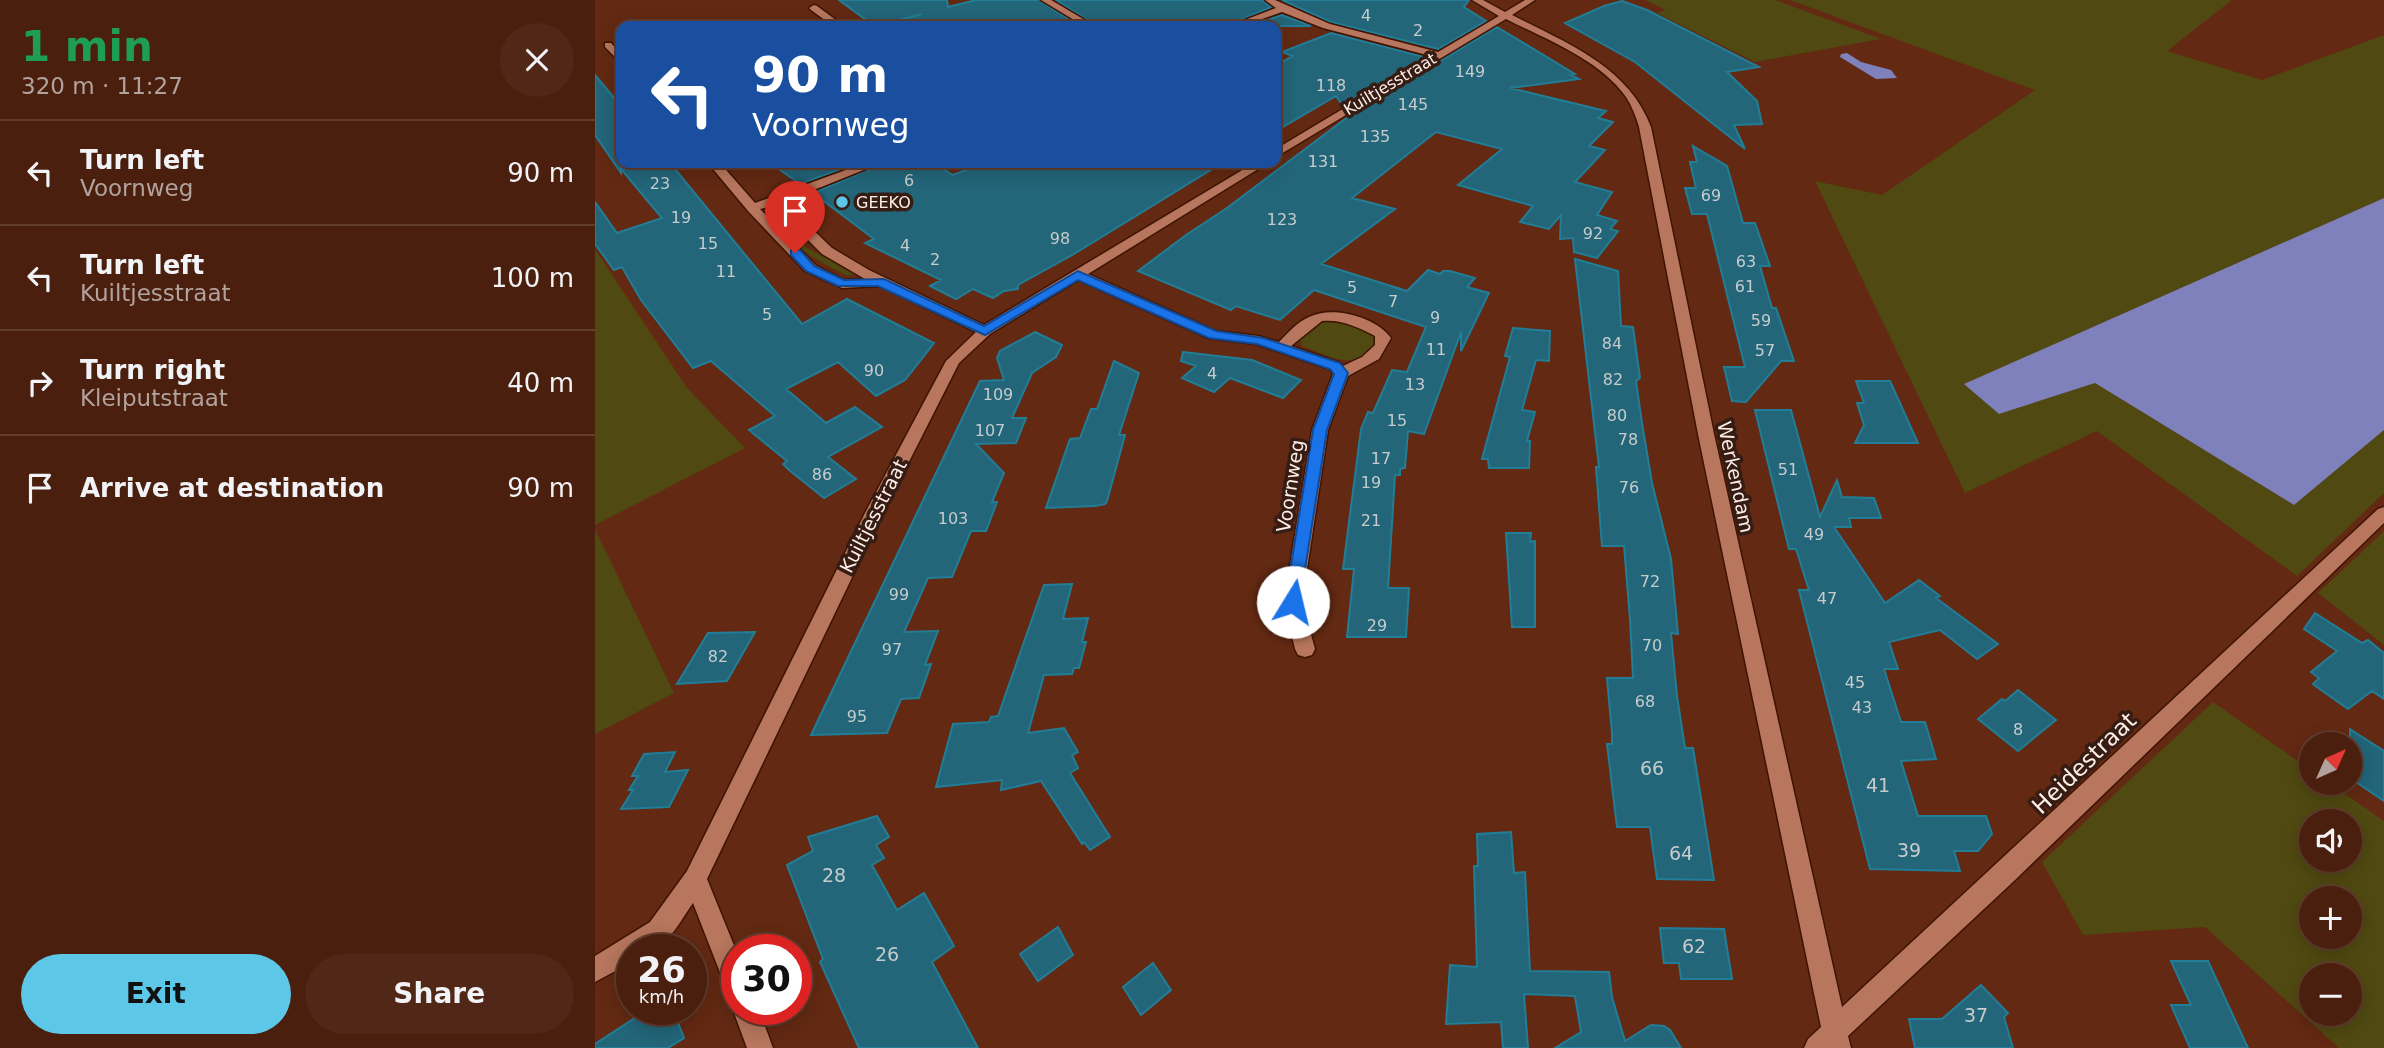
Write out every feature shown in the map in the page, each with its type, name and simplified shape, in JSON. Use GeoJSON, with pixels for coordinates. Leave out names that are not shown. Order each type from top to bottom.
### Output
{"type":"FeatureCollection","features":[{"type":"Feature","properties":{"kind":"street"},"geometry":{"type":"LineString","coordinates":[[1045,0],[1081,21]]}},
{"type":"Feature","properties":{"kind":"street"},"geometry":{"type":"LineString","coordinates":[[1269,0],[1281,9],[1308,19],[1438,55]]}},
{"type":"Feature","properties":{"kind":"street","name":"Werkendam"},"geometry":{"type":"LineString","coordinates":[[1476,0],[1572,51],[1613,78],[1637,104],[1646,127],[1706,434],[1836,1041]]}},
{"type":"Feature","properties":{"kind":"street","name":"Kuiltjesstraat"},"geometry":{"type":"LineString","coordinates":[[1281,151],[1531,0]]}},
{"type":"Feature","properties":{"kind":"street"},"geometry":{"type":"LineString","coordinates":[[814,8],[832,21]]}},
{"type":"Feature","properties":{"kind":"street"},"geometry":{"type":"LineString","coordinates":[[1248,21],[1281,9]]}},
{"type":"Feature","properties":{"kind":"street"},"geometry":{"type":"LineString","coordinates":[[608,46],[616,55]]}},
{"type":"Feature","properties":{"kind":"street"},"geometry":{"type":"LineString","coordinates":[[718,168],[752,208],[810,268],[842,284],[880,282]]}},
{"type":"Feature","properties":{"kind":"street"},"geometry":{"type":"LineString","coordinates":[[752,208],[862,168]]}},
{"type":"Feature","properties":{"kind":"street","name":"Kuiltjesstraat"},"geometry":{"type":"LineString","coordinates":[[595,970],[659,931],[695,879],[874,513],[953,361],[985,331],[1254,168]]}},
{"type":"Feature","properties":{"kind":"street"},"geometry":{"type":"LineString","coordinates":[[776,201],[827,251],[880,282],[985,331]]}},
{"type":"Feature","properties":{"kind":"street"},"geometry":{"type":"LineString","coordinates":[[1078,275],[1213,335],[1258,340],[1281,348],[1335,366],[1341,373],[1365,362],[1380,349],[1384,338],[1380,333],[1339,318],[1320,317],[1304,327],[1281,348]]}},
{"type":"Feature","properties":{"kind":"street","name":"Voornweg"},"geometry":{"type":"LineString","coordinates":[[1305,649],[1293,602],[1320,430],[1341,373]]}},
{"type":"Feature","properties":{"kind":"street","name":"Heidestraat"},"geometry":{"type":"LineString","coordinates":[[1817,1048],[1836,1041],[2017,863],[2384,513]]}},
{"type":"Feature","properties":{"kind":"street"},"geometry":{"type":"LineString","coordinates":[[695,879],[721,944]]}},
{"type":"Feature","properties":{"kind":"street"},"geometry":{"type":"LineString","coordinates":[[752,1025],[760,1048]]}},
{"type":"Feature","properties":{"kind":"shaded area"},"geometry":{"type":"Polygon","coordinates":[[[1645,0],[1775,0],[1881,39],[1755,62],[1657,13],[1666,10],[1645,0]]]}},
{"type":"Feature","properties":{"kind":"shaded area"},"geometry":{"type":"Polygon","coordinates":[[[1790,0],[2232,0],[2167,51],[2262,80],[2384,35],[2384,198],[1965,384],[1999,414],[2095,383],[2294,505],[2384,430],[2384,493],[2297,576],[2097,431],[1965,493],[1815,181],[1882,195],[2035,90],[1790,0]]]}},
{"type":"Feature","properties":{"kind":"shaded area"},"geometry":{"type":"Polygon","coordinates":[[[776,215],[807,248],[855,274],[848,276],[805,252],[770,217],[776,215]]]}},
{"type":"Feature","properties":{"kind":"shaded area"},"geometry":{"type":"Polygon","coordinates":[[[595,249],[687,388],[745,448],[595,525],[595,249]]]}},
{"type":"Feature","properties":{"kind":"shaded area"},"geometry":{"type":"Polygon","coordinates":[[[1330,320],[1364,330],[1378,341],[1369,351],[1351,360],[1334,358],[1302,346],[1299,338],[1322,321],[1330,320]]]}},
{"type":"Feature","properties":{"kind":"shaded area"},"geometry":{"type":"Polygon","coordinates":[[[595,529],[674,693],[595,734],[595,529]]]}},
{"type":"Feature","properties":{"kind":"shaded area"},"geometry":{"type":"Polygon","coordinates":[[[2384,531],[2384,645],[2318,593],[2384,531]]]}},
{"type":"Feature","properties":{"kind":"shaded area"},"geometry":{"type":"Polygon","coordinates":[[[2213,702],[2299,762],[2299,795],[2347,795],[2384,821],[2384,1048],[2339,1048],[2315,1026],[2362,1026],[2362,963],[2299,963],[2299,1012],[2205,927],[2083,935],[2042,862],[2213,702]]]}},
{"type":"Feature","properties":{"kind":"water"},"geometry":{"type":"Polygon","coordinates":[[[1847,53],[1861,62],[1891,70],[1897,78],[1876,79],[1840,57],[1841,54],[1847,53]]]}},
{"type":"Feature","properties":{"kind":"water"},"geometry":{"type":"Polygon","coordinates":[[[2384,198],[2384,430],[2294,505],[2095,383],[1999,414],[1964,384],[2384,198]]]}},
{"type":"Feature","properties":{"kind":"building"},"geometry":{"type":"Polygon","coordinates":[[[839,0],[947,0],[948,7],[976,0],[1039,0],[1071,21],[904,21],[922,14],[895,21],[868,21],[839,0]]]}},
{"type":"Feature","properties":{"kind":"building"},"geometry":{"type":"Polygon","coordinates":[[[1056,0],[1262,0],[1271,7],[1238,21],[1089,21],[1056,0]]]}},
{"type":"Feature","properties":{"kind":"building"},"geometry":{"type":"Polygon","coordinates":[[[1282,0],[1469,0],[1464,7],[1486,21],[1438,49],[1331,22],[1282,0]]]}},
{"type":"Feature","properties":{"kind":"building"},"geometry":{"type":"Polygon","coordinates":[[[1622,1],[1647,10],[1759,67],[1727,72],[1757,101],[1762,124],[1734,125],[1745,149],[1635,62],[1565,23],[1622,1]]]}},
{"type":"Feature","properties":{"kind":"building"},"geometry":{"type":"Polygon","coordinates":[[[1282,15],[1311,26],[1281,26],[1281,21],[1264,21],[1282,15]]]}},
{"type":"Feature","properties":{"kind":"building"},"geometry":{"type":"Polygon","coordinates":[[[1497,27],[1579,79],[1510,88],[1606,111],[1598,118],[1613,122],[1589,146],[1605,150],[1575,182],[1612,192],[1597,215],[1617,221],[1610,229],[1618,231],[1597,258],[1574,252],[1573,238],[1560,239],[1561,215],[1549,229],[1520,222],[1533,206],[1458,185],[1502,149],[1436,132],[1352,198],[1395,209],[1321,264],[1407,291],[1428,270],[1440,274],[1450,271],[1475,278],[1467,287],[1489,293],[1461,351],[1461,332],[1424,434],[1408,431],[1405,468],[1400,469],[1400,475],[1395,475],[1388,588],[1409,588],[1406,637],[1347,637],[1354,569],[1343,569],[1361,429],[1368,412],[1373,413],[1392,370],[1407,372],[1426,327],[1314,290],[1280,320],[1236,306],[1231,310],[1138,271],[1349,116],[1497,27]]]}},
{"type":"Feature","properties":{"kind":"building"},"geometry":{"type":"Polygon","coordinates":[[[1331,33],[1424,57],[1343,106],[1336,96],[1281,128],[1281,62],[1293,56],[1282,52],[1331,33]]]}},
{"type":"Feature","properties":{"kind":"building"},"geometry":{"type":"Polygon","coordinates":[[[595,75],[616,100],[616,166],[595,135],[595,75]]]}},
{"type":"Feature","properties":{"kind":"building"},"geometry":{"type":"Polygon","coordinates":[[[1693,146],[1727,166],[1743,223],[1755,223],[1770,266],[1760,266],[1772,308],[1776,308],[1794,361],[1781,361],[1746,402],[1732,401],[1724,367],[1745,367],[1707,214],[1692,214],[1685,188],[1696,188],[1690,162],[1697,162],[1693,146]]]}},
{"type":"Feature","properties":{"kind":"building"},"geometry":{"type":"Polygon","coordinates":[[[618,168],[674,168],[802,324],[847,299],[934,343],[905,380],[876,396],[838,362],[786,389],[826,423],[855,407],[882,427],[828,457],[856,479],[824,498],[789,470],[783,464],[787,461],[749,430],[775,416],[711,361],[693,368],[641,300],[622,267],[614,270],[595,244],[595,202],[617,233],[662,218],[621,169],[621,173],[618,168]]]}},
{"type":"Feature","properties":{"kind":"building"},"geometry":{"type":"Polygon","coordinates":[[[777,168],[844,168],[800,184],[777,168]]]}},
{"type":"Feature","properties":{"kind":"building"},"geometry":{"type":"Polygon","coordinates":[[[872,168],[941,168],[953,175],[971,168],[1214,168],[1074,254],[1018,285],[1018,289],[1004,291],[993,298],[973,289],[956,299],[930,286],[941,280],[865,243],[874,239],[813,193],[872,168]]]}},
{"type":"Feature","properties":{"kind":"building"},"geometry":{"type":"Polygon","coordinates":[[[1575,259],[1618,271],[1621,326],[1633,327],[1640,378],[1636,381],[1642,423],[1652,483],[1671,559],[1678,634],[1671,633],[1677,696],[1685,748],[1693,748],[1714,880],[1657,879],[1650,827],[1617,827],[1607,744],[1612,744],[1612,733],[1607,678],[1633,678],[1630,619],[1624,546],[1602,546],[1596,467],[1599,467],[1575,259]]]}},
{"type":"Feature","properties":{"kind":"building"},"geometry":{"type":"Polygon","coordinates":[[[1513,328],[1550,331],[1549,361],[1536,360],[1522,410],[1535,412],[1527,441],[1530,441],[1529,468],[1489,468],[1488,459],[1482,459],[1510,357],[1505,356],[1513,328]]]}},
{"type":"Feature","properties":{"kind":"building"},"geometry":{"type":"Polygon","coordinates":[[[1035,332],[1062,345],[1056,357],[1032,373],[1012,418],[1026,418],[1016,443],[976,444],[1004,473],[992,502],[997,502],[986,531],[971,531],[952,577],[928,578],[904,632],[938,631],[925,665],[931,664],[919,698],[901,699],[887,733],[811,735],[980,381],[1004,380],[997,358],[1000,351],[1035,332]]]}},
{"type":"Feature","properties":{"kind":"building"},"geometry":{"type":"Polygon","coordinates":[[[1183,352],[1252,360],[1301,380],[1283,398],[1230,378],[1214,392],[1182,378],[1196,366],[1181,361],[1183,352]]]}},
{"type":"Feature","properties":{"kind":"building"},"geometry":{"type":"Polygon","coordinates":[[[1114,361],[1139,373],[1119,435],[1125,435],[1107,501],[1095,506],[1046,508],[1070,439],[1080,438],[1091,409],[1097,409],[1114,361]]]}},
{"type":"Feature","properties":{"kind":"building"},"geometry":{"type":"Polygon","coordinates":[[[1856,381],[1890,381],[1918,443],[1855,443],[1864,425],[1857,403],[1864,403],[1856,381]]]}},
{"type":"Feature","properties":{"kind":"building"},"geometry":{"type":"Polygon","coordinates":[[[1755,410],[1791,410],[1820,517],[1837,480],[1842,497],[1874,498],[1881,518],[1849,518],[1851,527],[1834,527],[1885,603],[1919,580],[1940,596],[1936,598],[1998,644],[1977,659],[1940,630],[1889,642],[1898,669],[1884,669],[1901,722],[1925,722],[1936,759],[1901,761],[1918,816],[1986,816],[1992,834],[1978,851],[1954,851],[1960,871],[1870,869],[1799,590],[1809,590],[1796,549],[1789,549],[1755,410]]]}},
{"type":"Feature","properties":{"kind":"building"},"geometry":{"type":"Polygon","coordinates":[[[1506,533],[1531,533],[1530,542],[1535,541],[1535,627],[1512,627],[1506,533]]]}},
{"type":"Feature","properties":{"kind":"building"},"geometry":{"type":"Polygon","coordinates":[[[1072,584],[1063,619],[1088,618],[1082,642],[1086,642],[1079,668],[1074,668],[1072,674],[1044,675],[1028,733],[1064,728],[1078,752],[1072,755],[1078,768],[1070,773],[1110,837],[1090,850],[1084,842],[1082,844],[1041,781],[1001,790],[1002,780],[936,787],[953,724],[989,722],[991,717],[998,716],[1044,585],[1072,584]]]}},
{"type":"Feature","properties":{"kind":"building"},"geometry":{"type":"Polygon","coordinates":[[[2315,613],[2362,643],[2368,640],[2384,653],[2384,699],[2372,691],[2348,709],[2313,684],[2319,678],[2311,672],[2337,651],[2304,629],[2315,613]]]}},
{"type":"Feature","properties":{"kind":"building"},"geometry":{"type":"Polygon","coordinates":[[[755,632],[727,681],[677,684],[708,633],[755,632]]]}},
{"type":"Feature","properties":{"kind":"building"},"geometry":{"type":"Polygon","coordinates":[[[2018,690],[2056,720],[2018,751],[1978,719],[2002,699],[2005,701],[2018,690]]]}},
{"type":"Feature","properties":{"kind":"building"},"geometry":{"type":"Polygon","coordinates":[[[2363,737],[2384,751],[2384,801],[2363,787],[2363,737]]]}},
{"type":"Feature","properties":{"kind":"building"},"geometry":{"type":"Polygon","coordinates":[[[675,752],[665,772],[688,770],[669,807],[621,809],[633,790],[629,790],[638,776],[632,776],[644,754],[675,752]]]}},
{"type":"Feature","properties":{"kind":"building"},"geometry":{"type":"Polygon","coordinates":[[[877,816],[889,837],[876,845],[884,858],[872,865],[897,910],[924,893],[954,946],[932,962],[978,1048],[859,1048],[820,962],[823,959],[787,865],[813,851],[808,837],[877,816]]]}},
{"type":"Feature","properties":{"kind":"building"},"geometry":{"type":"Polygon","coordinates":[[[1511,832],[1514,873],[1525,872],[1530,971],[1609,972],[1612,997],[1625,1041],[1651,1025],[1664,1026],[1670,1030],[1681,1048],[1555,1048],[1581,1032],[1575,996],[1524,994],[1528,1048],[1503,1048],[1501,1022],[1446,1024],[1450,965],[1477,967],[1474,866],[1478,866],[1477,834],[1511,832]]]}},
{"type":"Feature","properties":{"kind":"building"},"geometry":{"type":"Polygon","coordinates":[[[1058,927],[1073,955],[1038,981],[1020,954],[1058,927]]]}},
{"type":"Feature","properties":{"kind":"building"},"geometry":{"type":"Polygon","coordinates":[[[1660,928],[1724,929],[1732,979],[1681,979],[1679,963],[1664,963],[1660,928]]]}},
{"type":"Feature","properties":{"kind":"building"},"geometry":{"type":"Polygon","coordinates":[[[2171,961],[2208,961],[2248,1048],[2190,1048],[2171,1005],[2191,1005],[2171,961]]]}},
{"type":"Feature","properties":{"kind":"building"},"geometry":{"type":"Polygon","coordinates":[[[1153,963],[1171,990],[1141,1015],[1123,987],[1153,963]]]}},
{"type":"Feature","properties":{"kind":"building"},"geometry":{"type":"Polygon","coordinates":[[[1981,985],[2008,1013],[2004,1017],[2013,1048],[1915,1048],[1909,1019],[1942,1019],[1981,985]]]}},
{"type":"Feature","properties":{"kind":"building"},"geometry":{"type":"Polygon","coordinates":[[[624,1025],[679,1025],[684,1038],[668,1048],[595,1048],[595,1044],[624,1025]]]}},
{"type":"Feature","properties":{"kind":"place","name":"GEEKO"},"geometry":{"type":"Point","coordinates":[842,202]}},
{"type":"Feature","properties":{"kind":"route"},"geometry":{"type":"LineString","coordinates":[[795,253],[810,268],[842,284],[880,282],[985,331],[1078,275],[1213,335],[1258,340],[1335,366],[1341,373],[1320,430],[1293,602]]}}]}
